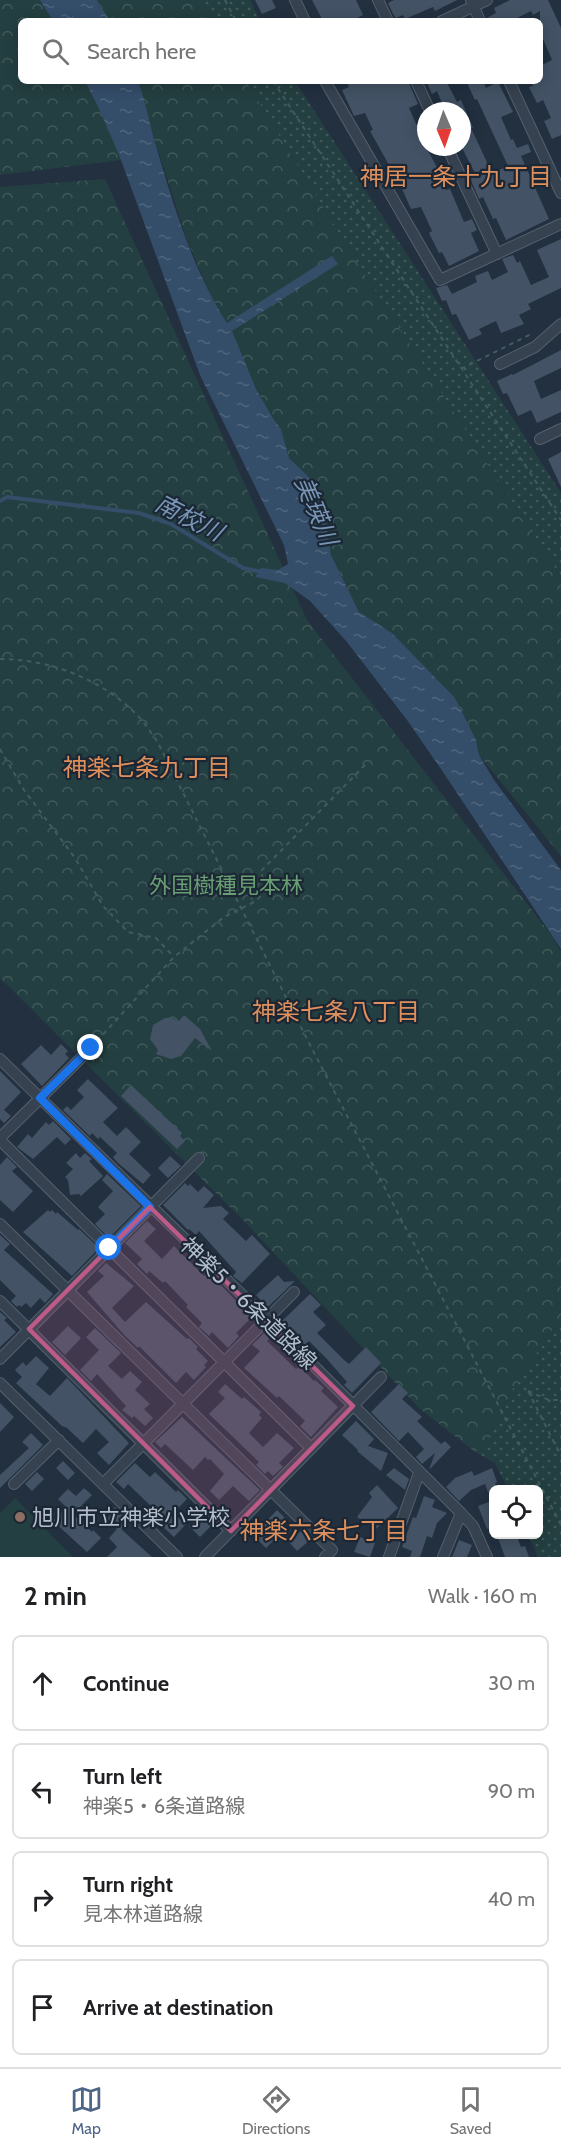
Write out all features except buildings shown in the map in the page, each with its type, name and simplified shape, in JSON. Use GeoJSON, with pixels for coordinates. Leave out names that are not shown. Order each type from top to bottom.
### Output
{"type":"FeatureCollection","features":[{"type":"Feature","properties":{"kind":"street"},"geometry":{"type":"LineString","coordinates":[[295,0],[304,18]]}},
{"type":"Feature","properties":{"kind":"street"},"geometry":{"type":"LineString","coordinates":[[378,0],[387,18]]}},
{"type":"Feature","properties":{"kind":"street"},"geometry":{"type":"LineString","coordinates":[[447,18],[472,3],[487,0]]}},
{"type":"Feature","properties":{"kind":"street"},"geometry":{"type":"LineString","coordinates":[[472,3],[479,18]]}},
{"type":"Feature","properties":{"kind":"street"},"geometry":{"type":"LineString","coordinates":[[327,84],[440,280],[561,224]]}},
{"type":"Feature","properties":{"kind":"street"},"geometry":{"type":"LineString","coordinates":[[417,84],[426,102]]}},
{"type":"Feature","properties":{"kind":"street"},"geometry":{"type":"LineString","coordinates":[[509,84],[561,193]]}},
{"type":"Feature","properties":{"kind":"street"},"geometry":{"type":"LineString","coordinates":[[451,156],[497,254]]}},
{"type":"Feature","properties":{"kind":"street"},"geometry":{"type":"LineString","coordinates":[[500,364],[535,348],[558,325]]}},
{"type":"Feature","properties":{"kind":"street"},"geometry":{"type":"LineString","coordinates":[[540,439],[561,429]]}},
{"type":"Feature","properties":{"kind":"street"},"geometry":{"type":"LineString","coordinates":[[91,1048],[0,1139],[311,1448]]}},
{"type":"Feature","properties":{"kind":"street","name":"神楽5・6条道路線"},"geometry":{"type":"LineString","coordinates":[[0,1059],[266,1318],[461,1513],[473,1526],[487,1557]]}},
{"type":"Feature","properties":{"kind":"street"},"geometry":{"type":"LineString","coordinates":[[0,1359],[199,1158]]}},
{"type":"Feature","properties":{"kind":"street"},"geometry":{"type":"LineString","coordinates":[[0,1224],[332,1550],[325,1557]]}},
{"type":"Feature","properties":{"kind":"street"},"geometry":{"type":"LineString","coordinates":[[103,1484],[294,1292]]}},
{"type":"Feature","properties":{"kind":"street"},"geometry":{"type":"LineString","coordinates":[[0,1301],[231,1531]]}},
{"type":"Feature","properties":{"kind":"street"},"geometry":{"type":"LineString","coordinates":[[205,1557],[381,1377]]}},
{"type":"Feature","properties":{"kind":"street"},"geometry":{"type":"LineString","coordinates":[[0,1383],[177,1557]]}},
{"type":"Feature","properties":{"kind":"street"},"geometry":{"type":"LineString","coordinates":[[14,1484],[58,1440]]}},
{"type":"Feature","properties":{"kind":"street"},"geometry":{"type":"LineString","coordinates":[[389,1557],[419,1473]]}},
{"type":"Feature","properties":{"kind":"street"},"geometry":{"type":"LineString","coordinates":[[443,1557],[461,1513]]}},
{"type":"Feature","properties":{"kind":"path"},"geometry":{"type":"LineString","coordinates":[[225,0],[234,18]]}},
{"type":"Feature","properties":{"kind":"path"},"geometry":{"type":"LineString","coordinates":[[275,84],[561,520]]}},
{"type":"Feature","properties":{"kind":"path"},"geometry":{"type":"LineString","coordinates":[[462,369],[549,326],[558,325]]}},
{"type":"Feature","properties":{"kind":"path"},"geometry":{"type":"LineString","coordinates":[[0,659],[29,661],[81,676],[107,691],[137,715],[157,741],[309,1043],[561,1525]]}},
{"type":"Feature","properties":{"kind":"path"},"geometry":{"type":"LineString","coordinates":[[0,749],[24,790],[75,858],[103,906],[128,932],[156,938],[174,957]]}},
{"type":"Feature","properties":{"kind":"path"},"geometry":{"type":"LineString","coordinates":[[91,1048],[174,957],[225,917],[256,901],[269,887],[260,872],[368,762]]}},
{"type":"Feature","properties":{"kind":"path"},"geometry":{"type":"LineString","coordinates":[[561,1400],[549,1400],[528,1391],[561,1456]]}},
{"type":"Feature","properties":{"kind":"highlighted area"},"geometry":{"type":"Polygon","coordinates":[[[150,1207],[353,1406],[231,1531],[29,1329],[150,1207]]]}},
{"type":"Feature","properties":{"kind":"green space"},"geometry":{"type":"Polygon","coordinates":[[[0,0],[40,0],[51,18],[18,18],[18,84],[86,84],[121,160],[0,175],[0,0]]]}},
{"type":"Feature","properties":{"kind":"green space"},"geometry":{"type":"Polygon","coordinates":[[[97,0],[203,0],[212,18],[108,18],[97,0]]]}},
{"type":"Feature","properties":{"kind":"green space"},"geometry":{"type":"Polygon","coordinates":[[[203,0],[250,0],[259,18],[212,18],[203,0]]]}},
{"type":"Feature","properties":{"kind":"green space"},"geometry":{"type":"Polygon","coordinates":[[[139,84],[248,84],[354,258],[561,577],[561,856],[479,755],[476,740],[455,698],[392,633],[359,612],[331,555],[317,485],[289,458],[281,429],[256,389],[227,324],[213,302],[186,237],[139,84]]]}},
{"type":"Feature","properties":{"kind":"green space"},"geometry":{"type":"Polygon","coordinates":[[[248,84],[297,84],[561,493],[561,577],[354,258],[248,84]]]}},
{"type":"Feature","properties":{"kind":"green space","name":"外国樹種見本林"},"geometry":{"type":"Polygon","coordinates":[[[105,179],[307,620],[552,936],[561,952],[561,1317],[514,1387],[488,1440],[475,1452],[419,1408],[242,1219],[0,978],[0,187],[105,179]]]}},
{"type":"Feature","properties":{"kind":"green space"},"geometry":{"type":"Polygon","coordinates":[[[0,640],[514,1386],[561,1317],[561,1557],[538,1557],[530,1539],[543,1539],[543,1485],[506,1485],[495,1463],[475,1452],[488,1440],[0,640]]]}},
{"type":"Feature","properties":{"kind":"green space","name":"旭川市立神楽小学校"},"geometry":{"type":"Polygon","coordinates":[[[15,1498],[73,1557],[0,1557],[0,1513],[15,1498]]]}},
{"type":"Feature","properties":{"kind":"water"},"geometry":{"type":"Polygon","coordinates":[[[40,0],[97,0],[108,18],[51,18],[40,0]]]}},
{"type":"Feature","properties":{"kind":"water","name":"美瑛川"},"geometry":{"type":"Polygon","coordinates":[[[86,84],[139,84],[184,234],[203,280],[227,323],[332,256],[338,264],[232,331],[256,389],[281,429],[289,458],[317,485],[331,555],[359,612],[392,633],[455,698],[476,740],[479,755],[494,780],[561,870],[561,949],[407,720],[347,642],[310,601],[285,583],[255,577],[261,568],[278,570],[288,564],[284,545],[200,375],[121,160],[86,84]]]}},
{"type":"Feature","properties":{"kind":"waterway","name":"南校川"},"geometry":{"type":"LineString","coordinates":[[0,501],[7,497],[139,513],[171,524],[243,568],[262,572]]}},
{"type":"Feature","properties":{"kind":"place","name":"旭川市立神楽小学校"},"geometry":{"type":"Point","coordinates":[20,1517]}},
{"type":"Feature","properties":{"kind":"district","name":"神居一条十九丁目"},"geometry":{"type":"Point","coordinates":[456,177]}},
{"type":"Feature","properties":{"kind":"district","name":"神楽七条九丁目"},"geometry":{"type":"Point","coordinates":[147,768]}},
{"type":"Feature","properties":{"kind":"district","name":"神楽七条八丁目"},"geometry":{"type":"Point","coordinates":[336,1012]}},
{"type":"Feature","properties":{"kind":"district","name":"神楽六条七丁目"},"geometry":{"type":"Point","coordinates":[324,1531]}},
{"type":"Feature","properties":{"kind":"route"},"geometry":{"type":"LineString","coordinates":[[91,1048],[40,1098],[150,1207],[109,1248]]}}]}
